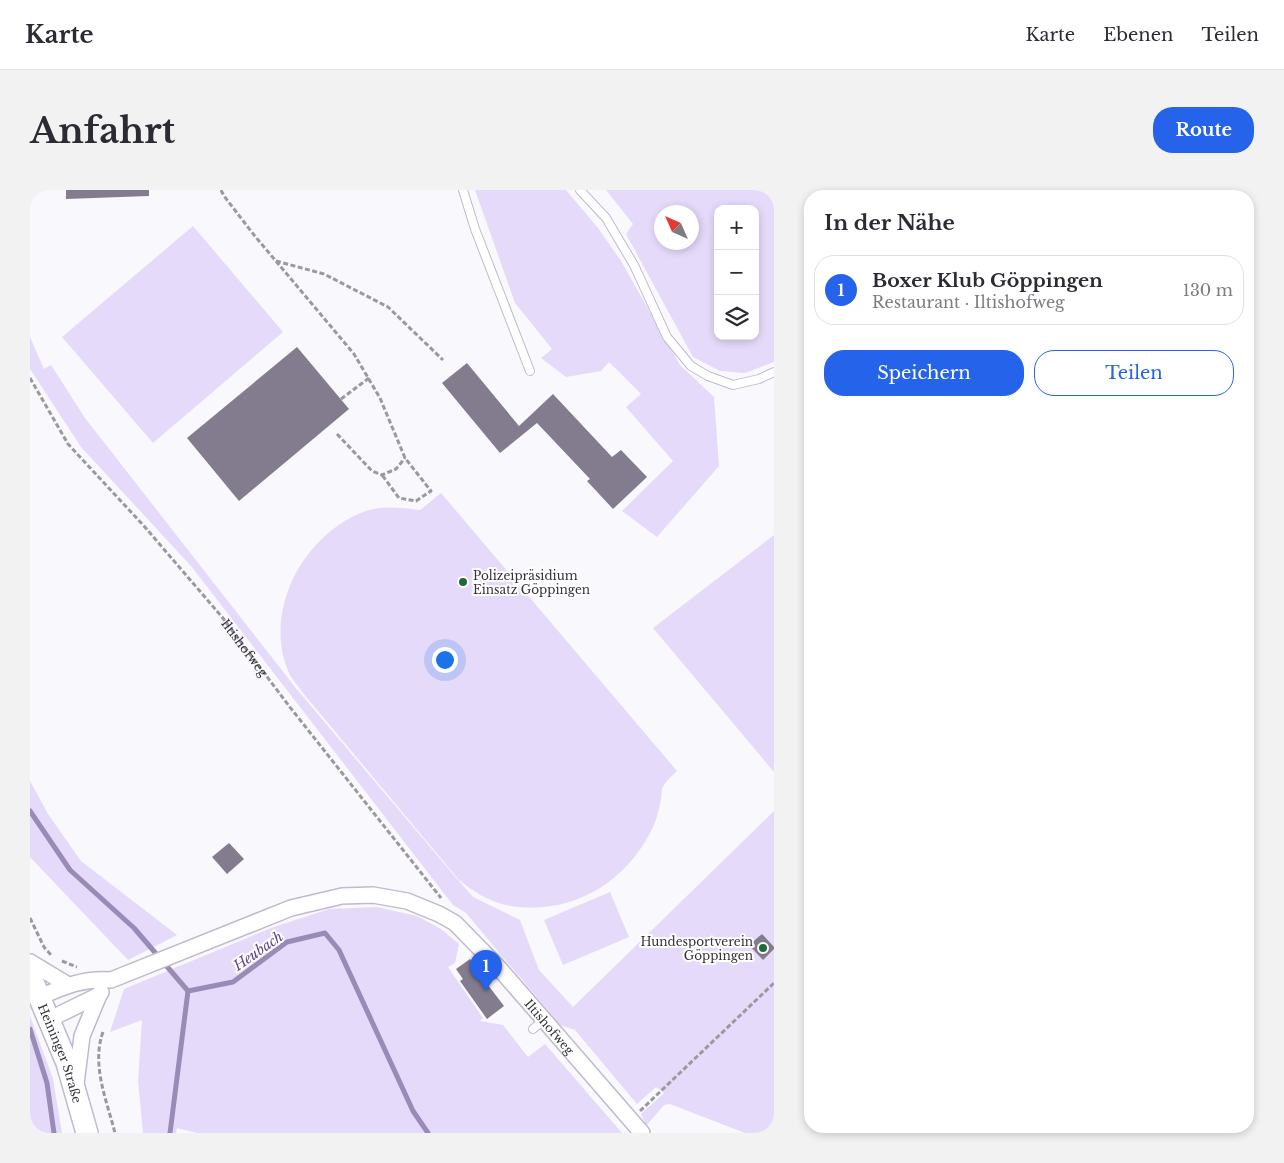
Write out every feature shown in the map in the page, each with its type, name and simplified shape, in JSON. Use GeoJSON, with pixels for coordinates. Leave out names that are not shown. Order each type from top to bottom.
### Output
{"type":"FeatureCollection","features":[{"type":"Feature","properties":{"kind":"main road","name":"Heininger Straße"},"geometry":{"type":"LineString","coordinates":[[30,975],[67,1063],[86,1133]]}},
{"type":"Feature","properties":{"kind":"street","name":"Iltishofweg"},"geometry":{"type":"LineString","coordinates":[[40,997],[68,985],[95,979],[117,978],[291,908],[342,896],[373,895],[407,901],[439,914],[454,923],[499,968],[539,1024],[642,1133]]}},
{"type":"Feature","properties":{"kind":"street"},"geometry":{"type":"LineString","coordinates":[[30,962],[68,985]]}},
{"type":"Feature","properties":{"kind":"street","name":"Iltishofweg"},"geometry":{"type":"LineString","coordinates":[[50,1020],[99,995],[117,978]]}},
{"type":"Feature","properties":{"kind":"street"},"geometry":{"type":"LineString","coordinates":[[76,1091],[82,1036],[99,995]]}},
{"type":"Feature","properties":{"kind":"lane"},"geometry":{"type":"LineString","coordinates":[[463,190],[475,229],[530,370]]}},
{"type":"Feature","properties":{"kind":"lane"},"geometry":{"type":"LineString","coordinates":[[580,190],[606,218],[634,265],[668,337],[691,366],[708,376],[732,385],[759,379],[774,372]]}},
{"type":"Feature","properties":{"kind":"path"},"geometry":{"type":"LineString","coordinates":[[221,190],[275,261],[354,354],[369,378],[406,458],[431,491],[416,502],[399,498],[382,475],[372,471],[337,434]]}},
{"type":"Feature","properties":{"kind":"path"},"geometry":{"type":"LineString","coordinates":[[275,261],[324,274],[388,307],[443,360]]}},
{"type":"Feature","properties":{"kind":"path","name":"Iltishofweg"},"geometry":{"type":"LineString","coordinates":[[30,378],[68,444],[144,526],[222,617],[289,706],[440,895],[454,923]]}},
{"type":"Feature","properties":{"kind":"path"},"geometry":{"type":"LineString","coordinates":[[341,399],[369,378]]}},
{"type":"Feature","properties":{"kind":"path"},"geometry":{"type":"LineString","coordinates":[[382,475],[396,469],[406,458]]}},
{"type":"Feature","properties":{"kind":"path"},"geometry":{"type":"LineString","coordinates":[[30,918],[44,947],[55,958],[92,972],[95,979]]}},
{"type":"Feature","properties":{"kind":"path"},"geometry":{"type":"LineString","coordinates":[[631,1120],[774,983]]}},
{"type":"Feature","properties":{"kind":"path"},"geometry":{"type":"LineString","coordinates":[[103,1032],[100,1040],[99,1069],[115,1133]]}},
{"type":"Feature","properties":{"kind":"shaded area"},"geometry":{"type":"Polygon","coordinates":[[[475,190],[566,190],[598,228],[621,261],[680,365],[714,397],[719,466],[657,537],[622,511],[673,461],[626,407],[641,394],[609,362],[601,371],[566,377],[541,358],[552,349],[515,303],[475,190]]]}},
{"type":"Feature","properties":{"kind":"shaded area"},"geometry":{"type":"Polygon","coordinates":[[[606,190],[774,190],[774,362],[745,373],[720,371],[693,357],[626,234],[633,224],[606,190]]]}},
{"type":"Feature","properties":{"kind":"shaded area"},"geometry":{"type":"Polygon","coordinates":[[[193,226],[283,332],[153,443],[62,337],[193,226]]]}},
{"type":"Feature","properties":{"kind":"shaded area"},"geometry":{"type":"Polygon","coordinates":[[[30,337],[44,369],[51,365],[85,418],[295,687],[473,897],[520,920],[539,970],[573,1007],[774,811],[774,1133],[745,1133],[670,1104],[664,1105],[646,1126],[641,1114],[664,1093],[656,1087],[637,1104],[575,1030],[560,1025],[466,913],[453,905],[191,566],[81,447],[30,369],[30,337]]]}},
{"type":"Feature","properties":{"kind":"shaded area"},"geometry":{"type":"Polygon","coordinates":[[[441,493],[677,771],[663,786],[655,822],[637,853],[623,870],[607,883],[589,894],[570,902],[528,908],[506,905],[481,895],[459,880],[303,693],[288,671],[282,647],[281,623],[285,600],[294,577],[307,556],[323,538],[342,523],[363,512],[384,508],[420,510],[441,493]]]}},
{"type":"Feature","properties":{"kind":"shaded area"},"geometry":{"type":"Polygon","coordinates":[[[774,535],[774,772],[653,628],[774,535]]]}},
{"type":"Feature","properties":{"kind":"shaded area"},"geometry":{"type":"Polygon","coordinates":[[[30,781],[48,814],[81,861],[177,935],[128,960],[30,857],[30,781]]]}},
{"type":"Feature","properties":{"kind":"shaded area"},"geometry":{"type":"Polygon","coordinates":[[[610,892],[629,937],[563,965],[544,920],[610,892]]]}},
{"type":"Feature","properties":{"kind":"shaded area"},"geometry":{"type":"Polygon","coordinates":[[[377,907],[417,916],[441,929],[459,944],[455,963],[448,967],[483,1018],[480,1021],[503,1025],[528,1057],[545,1044],[622,1133],[197,1133],[177,1128],[176,1133],[143,1133],[138,1081],[142,1020],[110,1032],[124,989],[271,928],[329,909],[377,907]]]}},
{"type":"Feature","properties":{"kind":"shaded area"},"geometry":{"type":"Polygon","coordinates":[[[30,1016],[53,1079],[62,1133],[30,1133],[30,1016]]]}},
{"type":"Feature","properties":{"kind":"building"},"geometry":{"type":"Polygon","coordinates":[[[66,190],[149,190],[149,196],[66,199],[66,190]]]}},
{"type":"Feature","properties":{"kind":"building"},"geometry":{"type":"Polygon","coordinates":[[[297,347],[349,409],[239,501],[187,438],[297,347]]]}},
{"type":"Feature","properties":{"kind":"building"},"geometry":{"type":"Polygon","coordinates":[[[467,363],[519,426],[553,394],[612,457],[621,450],[647,477],[613,509],[587,481],[590,479],[537,423],[500,453],[442,383],[467,363]]]}},
{"type":"Feature","properties":{"kind":"building"},"geometry":{"type":"Polygon","coordinates":[[[229,843],[244,859],[227,874],[212,857],[229,843]]]}},
{"type":"Feature","properties":{"kind":"building","name":"Hundesportverein Göppingen"},"geometry":{"type":"Polygon","coordinates":[[[762,934],[774,947],[763,960],[749,945],[762,934]]]}},
{"type":"Feature","properties":{"kind":"building"},"geometry":{"type":"Polygon","coordinates":[[[470,959],[477,969],[481,966],[492,982],[488,985],[504,1006],[487,1019],[460,981],[463,979],[456,969],[470,959]]]}},
{"type":"Feature","properties":{"kind":"waterway","name":"Heubach"},"geometry":{"type":"LineString","coordinates":[[30,811],[70,870],[134,928],[188,991],[233,982],[287,942],[325,933],[339,950],[413,1111],[428,1133]]}},
{"type":"Feature","properties":{"kind":"waterway"},"geometry":{"type":"LineString","coordinates":[[170,1133],[188,991]]}},
{"type":"Feature","properties":{"kind":"waterway"},"geometry":{"type":"LineString","coordinates":[[30,1029],[47,1083],[54,1133]]}},
{"type":"Feature","properties":{"kind":"place","name":"Polizeipräsidium Einsatz Göppingen"},"geometry":{"type":"Point","coordinates":[463,582]}},
{"type":"Feature","properties":{"kind":"place","name":"Hundesportverein Göppingen"},"geometry":{"type":"Point","coordinates":[763,948]}},
{"type":"Feature","properties":{"kind":"place","name":"Boxer Klub Göppingen"},"geometry":{"type":"Point","coordinates":[486,991]}}]}
